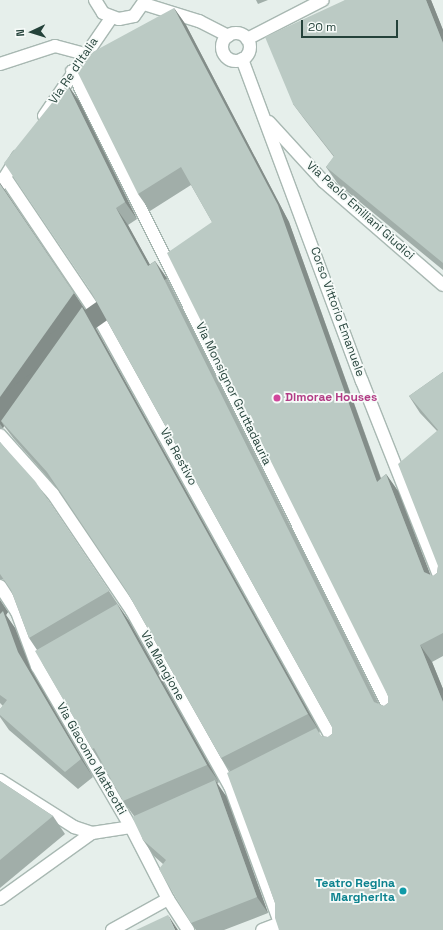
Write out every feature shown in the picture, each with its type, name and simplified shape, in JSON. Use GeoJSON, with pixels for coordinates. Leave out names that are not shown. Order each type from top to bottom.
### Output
{"type":"FeatureCollection","features":[{"type":"Feature","properties":{"kind":"street"},"geometry":{"type":"LineString","coordinates":[[95,0],[103,13],[111,18],[126,19],[134,16],[145,2],[199,21],[228,36]]}},
{"type":"Feature","properties":{"kind":"street"},"geometry":{"type":"LineString","coordinates":[[247,39],[323,0]]}},
{"type":"Feature","properties":{"kind":"street","name":"Via Re d'Italia"},"geometry":{"type":"LineString","coordinates":[[38,124],[72,71],[111,18]]}},
{"type":"Feature","properties":{"kind":"street"},"geometry":{"type":"LineString","coordinates":[[237,33],[247,39],[249,51],[242,59],[233,60],[225,55],[222,45],[228,36],[237,33]]}},
{"type":"Feature","properties":{"kind":"street"},"geometry":{"type":"LineString","coordinates":[[0,64],[55,46],[84,54]]}},
{"type":"Feature","properties":{"kind":"street","name":"Corso Vittorio Emanuele"},"geometry":{"type":"LineString","coordinates":[[242,59],[362,381],[443,586]]}},
{"type":"Feature","properties":{"kind":"street","name":"Via Monsignor Gruttadauria"},"geometry":{"type":"LineString","coordinates":[[72,71],[393,716]]}},
{"type":"Feature","properties":{"kind":"street","name":"Via Paolo Emiliani Giudici"},"geometry":{"type":"LineString","coordinates":[[264,117],[324,182],[443,285]]}},
{"type":"Feature","properties":{"kind":"street"},"geometry":{"type":"LineString","coordinates":[[2,181],[26,144]]}},
{"type":"Feature","properties":{"kind":"street","name":"Via Restivo"},"geometry":{"type":"LineString","coordinates":[[2,181],[95,310],[337,747]]}},
{"type":"Feature","properties":{"kind":"street"},"geometry":{"type":"LineString","coordinates":[[86,323],[95,310]]}},
{"type":"Feature","properties":{"kind":"street","name":"Via Mangione"},"geometry":{"type":"LineString","coordinates":[[5,435],[53,494],[132,611],[230,786],[280,923],[262,930]]}},
{"type":"Feature","properties":{"kind":"street","name":"Via Giacomo Matteotti"},"geometry":{"type":"LineString","coordinates":[[0,586],[17,612],[37,666],[132,828],[168,899],[188,930]]}},
{"type":"Feature","properties":{"kind":"street"},"geometry":{"type":"LineString","coordinates":[[118,619],[132,611]]}},
{"type":"Feature","properties":{"kind":"street"},"geometry":{"type":"LineString","coordinates":[[8,624],[17,612]]}},
{"type":"Feature","properties":{"kind":"street"},"geometry":{"type":"LineString","coordinates":[[37,666],[50,658]]}},
{"type":"Feature","properties":{"kind":"street"},"geometry":{"type":"LineString","coordinates":[[317,742],[330,735]]}},
{"type":"Feature","properties":{"kind":"street"},"geometry":{"type":"LineString","coordinates":[[216,792],[243,779]]}},
{"type":"Feature","properties":{"kind":"street"},"geometry":{"type":"LineString","coordinates":[[0,780],[74,827],[92,833],[132,828],[152,819]]}},
{"type":"Feature","properties":{"kind":"street"},"geometry":{"type":"LineString","coordinates":[[0,899],[92,833]]}},
{"type":"Feature","properties":{"kind":"street"},"geometry":{"type":"LineString","coordinates":[[112,930],[168,899]]}},
{"type":"Feature","properties":{"kind":"building"},"geometry":{"type":"Polygon","coordinates":[[[345,0],[426,0],[443,43],[443,263],[326,167],[334,156],[293,104],[265,37],[345,0]]]}},
{"type":"Feature","properties":{"kind":"building"},"geometry":{"type":"Polygon","coordinates":[[[174,8],[278,205],[377,482],[386,474],[424,572],[433,576],[437,573],[438,566],[398,464],[438,430],[409,396],[443,372],[443,633],[420,645],[443,702],[443,930],[279,930],[275,918],[275,903],[227,773],[316,728],[321,736],[328,737],[332,734],[332,727],[90,290],[4,163],[67,84],[125,202],[116,208],[148,266],[155,261],[374,702],[384,706],[388,703],[388,696],[167,253],[212,222],[181,167],[138,194],[77,71],[81,66],[78,60],[174,8]]]}},
{"type":"Feature","properties":{"kind":"building"},"geometry":{"type":"Polygon","coordinates":[[[0,184],[74,293],[0,397],[0,184]]]}},
{"type":"Feature","properties":{"kind":"building"},"geometry":{"type":"Polygon","coordinates":[[[82,307],[308,714],[221,758],[126,590],[47,472],[1,421],[82,307]]]}},
{"type":"Feature","properties":{"kind":"building"},"geometry":{"type":"Polygon","coordinates":[[[0,442],[35,481],[109,591],[29,638],[11,590],[0,574],[0,442]]]}},
{"type":"Feature","properties":{"kind":"building"},"geometry":{"type":"Polygon","coordinates":[[[117,604],[207,765],[123,801],[94,748],[92,749],[35,651],[117,604]]]}},
{"type":"Feature","properties":{"kind":"building"},"geometry":{"type":"Polygon","coordinates":[[[3,611],[18,652],[81,759],[65,772],[0,715],[0,709],[7,700],[0,695],[0,614],[3,611]]]}},
{"type":"Feature","properties":{"kind":"building"},"geometry":{"type":"Polygon","coordinates":[[[215,780],[257,897],[191,923],[159,869],[166,860],[143,840],[132,817],[215,780]]]}},
{"type":"Feature","properties":{"kind":"building"},"geometry":{"type":"Polygon","coordinates":[[[0,781],[53,816],[0,860],[0,781]]]}},
{"type":"Feature","properties":{"kind":"building"},"geometry":{"type":"Polygon","coordinates":[[[168,915],[175,930],[136,930],[168,915]]]}},
{"type":"Feature","properties":{"kind":"place","name":"Dimorae Houses"},"geometry":{"type":"Point","coordinates":[277,398]}},
{"type":"Feature","properties":{"kind":"place","name":"Teatro Regina Margherita"},"geometry":{"type":"Point","coordinates":[403,891]}}]}
